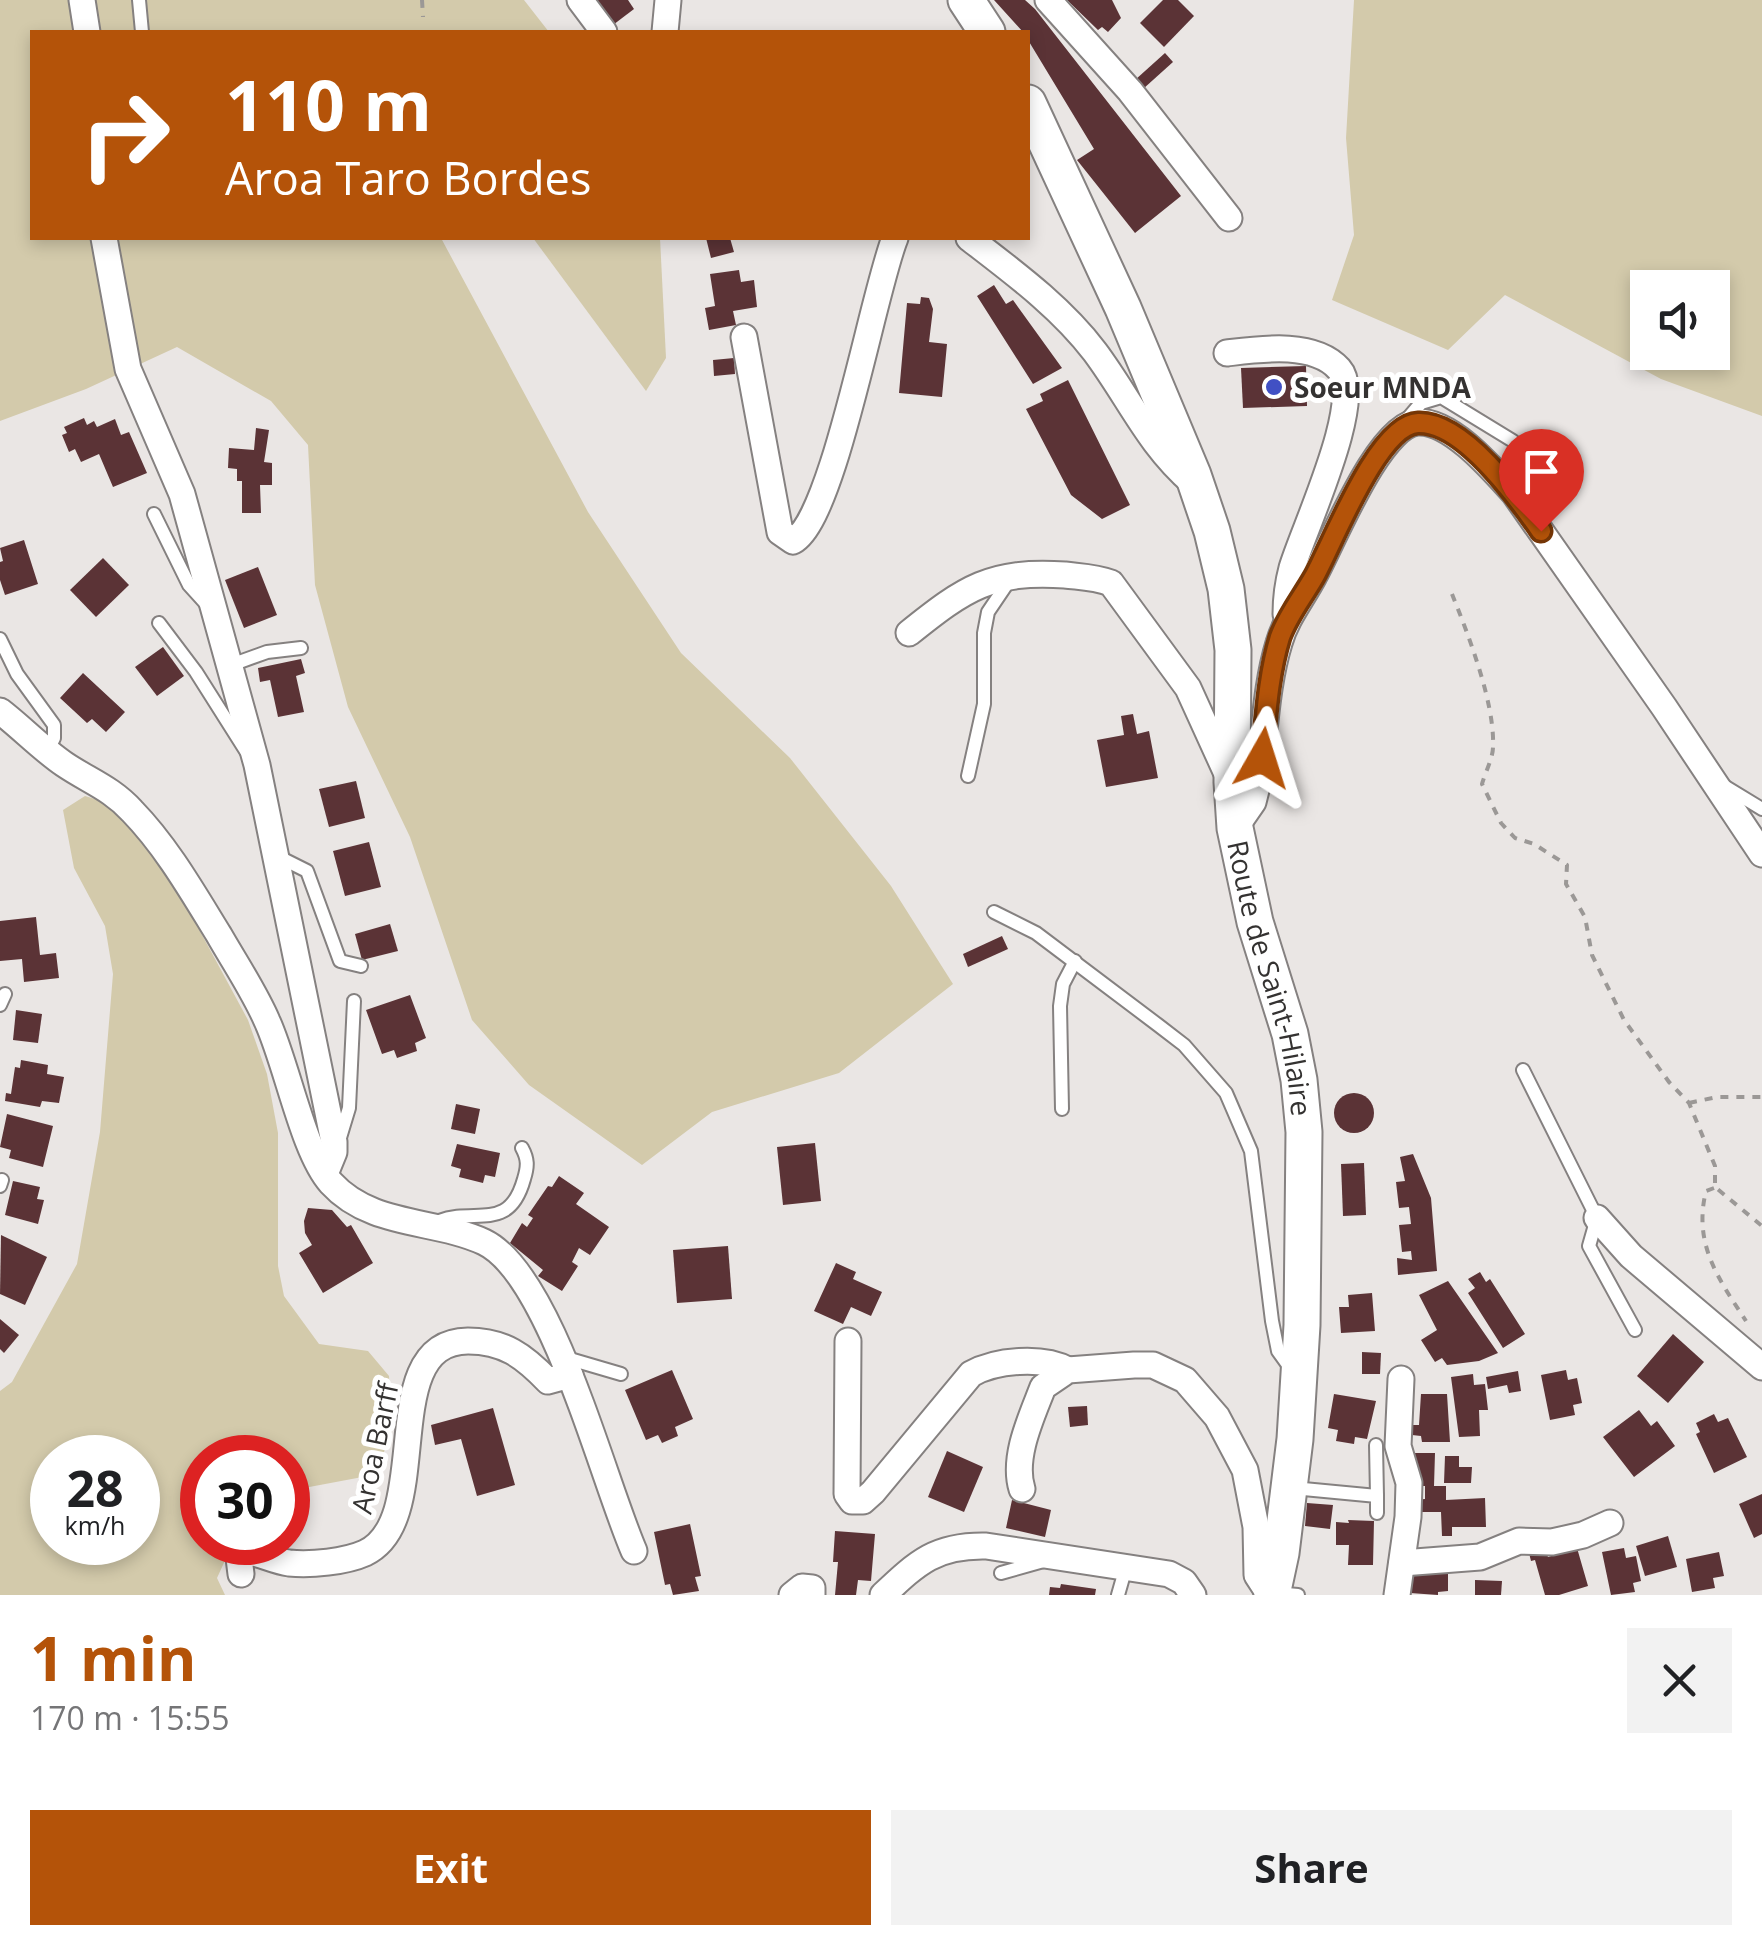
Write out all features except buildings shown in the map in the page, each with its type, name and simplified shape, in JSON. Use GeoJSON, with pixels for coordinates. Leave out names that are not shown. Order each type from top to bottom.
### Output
{"type":"FeatureCollection","features":[{"type":"Feature","properties":{"kind":"main road"},"geometry":{"type":"LineString","coordinates":[[966,0],[986,30]]}},
{"type":"Feature","properties":{"kind":"main road","name":"Route de Saint-Hilaire"},"geometry":{"type":"LineString","coordinates":[[1030,107],[1123,308],[1196,486],[1226,589],[1233,650],[1235,828],[1243,875],[1290,1034],[1299,1080],[1306,1195],[1298,1379],[1278,1594]]}},
{"type":"Feature","properties":{"kind":"street"},"geometry":{"type":"LineString","coordinates":[[82,0],[87,30]]}},
{"type":"Feature","properties":{"kind":"street"},"geometry":{"type":"LineString","coordinates":[[580,0],[602,30]]}},
{"type":"Feature","properties":{"kind":"street"},"geometry":{"type":"LineString","coordinates":[[665,30],[668,0]]}},
{"type":"Feature","properties":{"kind":"street"},"geometry":{"type":"LineString","coordinates":[[1048,0],[1130,91],[1229,218]]}},
{"type":"Feature","properties":{"kind":"street"},"geometry":{"type":"LineString","coordinates":[[104,240],[128,368],[182,494],[257,764],[331,1183],[384,1216],[485,1242],[505,1256],[533,1299],[566,1366],[634,1551]]}},
{"type":"Feature","properties":{"kind":"street"},"geometry":{"type":"LineString","coordinates":[[744,337],[780,532],[793,541],[809,527],[840,446],[873,306],[894,240]]}},
{"type":"Feature","properties":{"kind":"street"},"geometry":{"type":"LineString","coordinates":[[970,240],[1069,320],[1122,390],[1166,459],[1196,486]]}},
{"type":"Feature","properties":{"kind":"street"},"geometry":{"type":"LineString","coordinates":[[1228,353],[1260,350],[1308,354],[1339,368],[1346,381],[1343,424],[1292,570],[1285,624],[1272,670],[1257,786],[1253,802],[1235,828]]}},
{"type":"Feature","properties":{"kind":"street"},"geometry":{"type":"LineString","coordinates":[[1285,624],[1362,484],[1395,434],[1405,425],[1420,422],[1440,428],[1489,465],[1550,544],[1762,854]]}},
{"type":"Feature","properties":{"kind":"street"},"geometry":{"type":"LineString","coordinates":[[910,633],[960,594],[986,581],[1013,576],[1095,577],[1111,584],[1188,688],[1232,782]]}},
{"type":"Feature","properties":{"kind":"street"},"geometry":{"type":"LineString","coordinates":[[0,711],[56,757],[104,785],[133,811],[182,876],[266,1019],[314,1157],[330,1163]]}},
{"type":"Feature","properties":{"kind":"street"},"geometry":{"type":"LineString","coordinates":[[1598,1218],[1631,1256],[1762,1367]]}},
{"type":"Feature","properties":{"kind":"street","name":"Aroa Barff"},"geometry":{"type":"LineString","coordinates":[[241,1574],[239,1558],[244,1550],[291,1563],[320,1562],[366,1552],[381,1541],[398,1506],[415,1390],[421,1370],[432,1355],[458,1341],[480,1341],[504,1346],[523,1356],[548,1381],[566,1366]]}},
{"type":"Feature","properties":{"kind":"street"},"geometry":{"type":"LineString","coordinates":[[848,1342],[847,1494],[852,1501],[863,1501],[873,1492],[970,1374],[984,1367],[1035,1362],[1057,1364],[1068,1370]]}},
{"type":"Feature","properties":{"kind":"street"},"geometry":{"type":"LineString","coordinates":[[1022,1489],[1018,1477],[1020,1462],[1043,1387],[1068,1370],[1153,1365],[1168,1370],[1199,1394],[1217,1417],[1245,1470],[1256,1526],[1258,1575],[1278,1594]]}},
{"type":"Feature","properties":{"kind":"street"},"geometry":{"type":"LineString","coordinates":[[1397,1595],[1409,1482],[1398,1446],[1400,1379]]}},
{"type":"Feature","properties":{"kind":"street"},"geometry":{"type":"LineString","coordinates":[[1402,1563],[1480,1558],[1519,1541],[1552,1542],[1583,1535],[1610,1522]]}},
{"type":"Feature","properties":{"kind":"street"},"geometry":{"type":"LineString","coordinates":[[883,1595],[922,1559],[962,1545],[1169,1574],[1184,1582],[1194,1595]]}},
{"type":"Feature","properties":{"kind":"street"},"geometry":{"type":"LineString","coordinates":[[792,1595],[802,1587],[812,1588],[812,1595]]}},
{"type":"Feature","properties":{"kind":"lane"},"geometry":{"type":"LineString","coordinates":[[138,0],[142,30]]}},
{"type":"Feature","properties":{"kind":"lane"},"geometry":{"type":"LineString","coordinates":[[1395,434],[1420,404],[1441,397],[1513,442]]}},
{"type":"Feature","properties":{"kind":"lane"},"geometry":{"type":"LineString","coordinates":[[154,514],[189,585],[214,610]]}},
{"type":"Feature","properties":{"kind":"lane"},"geometry":{"type":"LineString","coordinates":[[968,776],[984,704],[984,633],[988,612],[1013,576]]}},
{"type":"Feature","properties":{"kind":"lane"},"geometry":{"type":"LineString","coordinates":[[159,623],[257,764]]}},
{"type":"Feature","properties":{"kind":"lane"},"geometry":{"type":"LineString","coordinates":[[0,639],[18,674],[54,724],[56,757]]}},
{"type":"Feature","properties":{"kind":"lane"},"geometry":{"type":"LineString","coordinates":[[230,665],[267,652],[301,648]]}},
{"type":"Feature","properties":{"kind":"lane"},"geometry":{"type":"LineString","coordinates":[[1714,781],[1762,809]]}},
{"type":"Feature","properties":{"kind":"lane"},"geometry":{"type":"LineString","coordinates":[[276,855],[306,871],[340,960],[361,966]]}},
{"type":"Feature","properties":{"kind":"lane"},"geometry":{"type":"LineString","coordinates":[[994,912],[1036,933],[1184,1045],[1226,1093],[1251,1150],[1278,1351],[1298,1379]]}},
{"type":"Feature","properties":{"kind":"lane"},"geometry":{"type":"LineString","coordinates":[[1062,1109],[1060,1006],[1063,984],[1074,962]]}},
{"type":"Feature","properties":{"kind":"lane"},"geometry":{"type":"LineString","coordinates":[[330,1163],[349,1108],[354,1001]]}},
{"type":"Feature","properties":{"kind":"lane"},"geometry":{"type":"LineString","coordinates":[[1523,1070],[1598,1218],[1589,1246],[1635,1330]]}},
{"type":"Feature","properties":{"kind":"lane"},"geometry":{"type":"LineString","coordinates":[[427,1226],[446,1218],[488,1217],[512,1204],[526,1174],[528,1158],[522,1148]]}},
{"type":"Feature","properties":{"kind":"lane","name":"Aroa Barff"},"geometry":{"type":"LineString","coordinates":[[566,1366],[621,1374]]}},
{"type":"Feature","properties":{"kind":"lane"},"geometry":{"type":"LineString","coordinates":[[1376,1445],[1377,1513]]}},
{"type":"Feature","properties":{"kind":"lane"},"geometry":{"type":"LineString","coordinates":[[1290,1488],[1376,1496]]}},
{"type":"Feature","properties":{"kind":"lane"},"geometry":{"type":"LineString","coordinates":[[1002,1573],[1054,1558]]}},
{"type":"Feature","properties":{"kind":"lane"},"geometry":{"type":"LineString","coordinates":[[1118,1595],[1126,1567]]}},
{"type":"Feature","properties":{"kind":"path"},"geometry":{"type":"LineString","coordinates":[[422,0],[423,17]]}},
{"type":"Feature","properties":{"kind":"path"},"geometry":{"type":"LineString","coordinates":[[1452,594],[1468,632],[1488,705],[1494,750],[1482,784],[1501,824],[1516,838],[1568,865],[1566,884],[1585,917],[1592,954],[1624,1020],[1668,1082],[1688,1102],[1715,1166],[1715,1187]]}},
{"type":"Feature","properties":{"kind":"path"},"geometry":{"type":"LineString","coordinates":[[1688,1102],[1762,1098]]}},
{"type":"Feature","properties":{"kind":"path"},"geometry":{"type":"LineString","coordinates":[[1715,1187],[1762,1226]]}},
{"type":"Feature","properties":{"kind":"path"},"geometry":{"type":"LineString","coordinates":[[1715,1187],[1706,1191],[1700,1216],[1705,1251],[1753,1332]]}},
{"type":"Feature","properties":{"kind":"shaded area"},"geometry":{"type":"Polygon","coordinates":[[[0,0],[524,0],[547,30],[30,30],[30,240],[442,240],[588,512],[681,653],[790,758],[891,886],[953,984],[839,1073],[712,1112],[642,1165],[529,1085],[472,1020],[410,837],[348,707],[315,585],[308,445],[271,401],[177,347],[86,389],[0,421],[0,0]]]}},
{"type":"Feature","properties":{"kind":"shaded area"},"geometry":{"type":"Polygon","coordinates":[[[1354,0],[1762,0],[1762,416],[1644,370],[1730,370],[1730,270],[1630,270],[1630,362],[1505,295],[1448,350],[1332,300],[1354,235],[1346,138],[1354,0]]]}},
{"type":"Feature","properties":{"kind":"shaded area"},"geometry":{"type":"Polygon","coordinates":[[[534,240],[660,240],[666,358],[646,391],[534,240]]]}},
{"type":"Feature","properties":{"kind":"shaded area"},"geometry":{"type":"Polygon","coordinates":[[[85,796],[121,807],[161,859],[248,1020],[267,1074],[278,1133],[278,1266],[284,1296],[319,1344],[368,1351],[389,1376],[392,1435],[373,1475],[310,1487],[310,1435],[180,1435],[180,1565],[223,1565],[217,1578],[225,1595],[0,1595],[0,1391],[12,1382],[77,1264],[100,1132],[113,974],[105,926],[74,868],[63,810],[85,796]]]}},
{"type":"Feature","properties":{"kind":"place","name":"Soeur MNDA"},"geometry":{"type":"Point","coordinates":[1274,387]}},
{"type":"Feature","properties":{"kind":"route"},"geometry":{"type":"LineString","coordinates":[[1262,758],[1272,670],[1288,618],[1378,457],[1405,425],[1420,422],[1460,440],[1514,493],[1541,531]]}}]}
